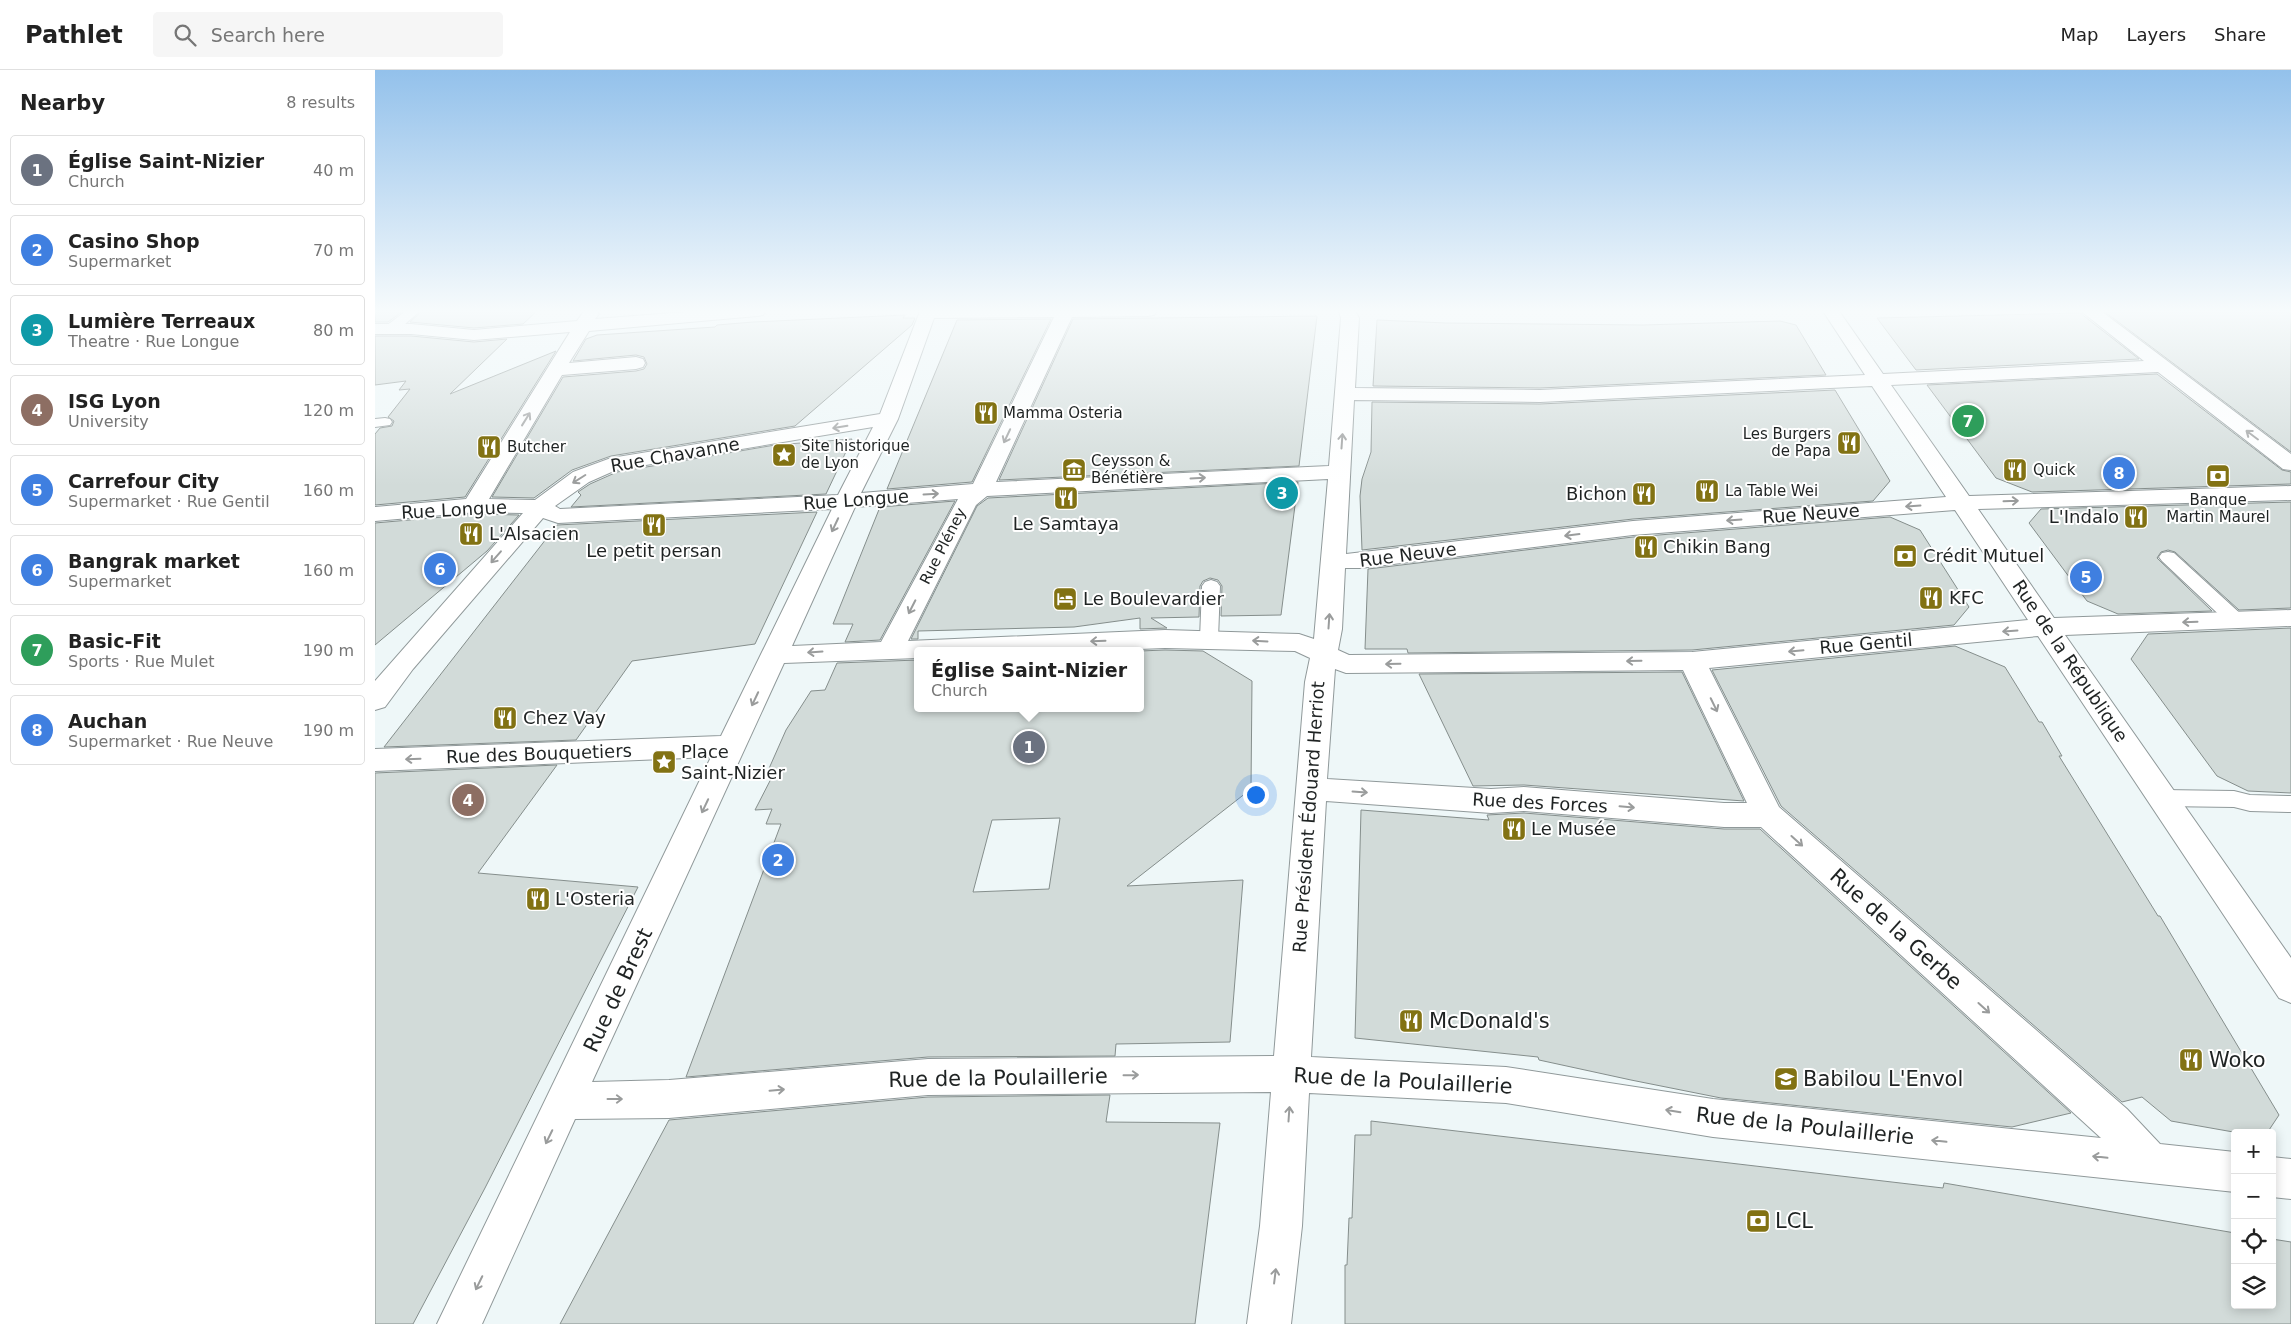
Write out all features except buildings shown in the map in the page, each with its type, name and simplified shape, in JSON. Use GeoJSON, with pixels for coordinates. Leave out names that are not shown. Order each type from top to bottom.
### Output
{"type":"FeatureCollection","features":[{"type":"Feature","properties":{"kind":"street"},"geometry":{"type":"LineString","coordinates":[[473,506],[557,370],[563,370]]}},
{"type":"Feature","properties":{"kind":"street","name":"Rue de Brest"},"geometry":{"type":"LineString","coordinates":[[459,1324],[733,746],[847,499],[888,419],[906,370]]}},
{"type":"Feature","properties":{"kind":"street","name":"Rue Pléney"},"geometry":{"type":"LineString","coordinates":[[891,648],[967,501],[980,491],[1038,370]]}},
{"type":"Feature","properties":{"kind":"street","name":"Rue Président Édouard Herriot"},"geometry":{"type":"LineString","coordinates":[[1269,1324],[1281,1226],[1319,682],[1329,629],[1347,370]]}},
{"type":"Feature","properties":{"kind":"street","name":"Rue de la République"},"geometry":{"type":"LineString","coordinates":[[1871,370],[2291,987]]}},
{"type":"Feature","properties":{"kind":"street"},"geometry":{"type":"LineString","coordinates":[[1345,394],[1540,396],[2084,370]]}},
{"type":"Feature","properties":{"kind":"street"},"geometry":{"type":"LineString","coordinates":[[2166,370],[2291,464]]}},
{"type":"Feature","properties":{"kind":"street","name":"Rue Chavanne"},"geometry":{"type":"LineString","coordinates":[[375,700],[397,671],[540,507],[581,477],[611,464],[888,419]]}},
{"type":"Feature","properties":{"kind":"street","name":"Rue Longue"},"geometry":{"type":"LineString","coordinates":[[375,514],[473,506],[540,507],[558,516],[779,506],[847,499],[1340,472]]}},
{"type":"Feature","properties":{"kind":"street","name":"Rue Neuve"},"geometry":{"type":"LineString","coordinates":[[1334,561],[1361,561],[1633,528],[1962,503],[2291,493]]}},
{"type":"Feature","properties":{"kind":"street","name":"Rue Gentil"},"geometry":{"type":"LineString","coordinates":[[918,647],[1165,638],[1299,643],[1346,664],[1692,661],[2046,627],[2291,618]]}},
{"type":"Feature","properties":{"kind":"street","name":"Rue Gentil"},"geometry":{"type":"LineString","coordinates":[[775,655],[914,647]]}},
{"type":"Feature","properties":{"kind":"street","name":"Rue de la Gerbe"},"geometry":{"type":"LineString","coordinates":[[1692,661],[1768,815],[2113,1123],[2149,1162]]}},
{"type":"Feature","properties":{"kind":"street","name":"Rue des Bouquetiers"},"geometry":{"type":"LineString","coordinates":[[375,760],[733,746]]}},
{"type":"Feature","properties":{"kind":"street","name":"Rue des Forces"},"geometry":{"type":"LineString","coordinates":[[1311,789],[1491,801],[1524,799],[1723,815],[1768,815]]}},
{"type":"Feature","properties":{"kind":"street","name":"Rue de la Poulaillerie"},"geometry":{"type":"LineString","coordinates":[[566,1101],[669,1099],[928,1077],[1291,1074],[1396,1078],[1506,1085],[1713,1118],[2231,1172]]}},
{"type":"Feature","properties":{"kind":"street"},"geometry":{"type":"LineString","coordinates":[[2276,1177],[2291,1179]]}},
{"type":"Feature","properties":{"kind":"lane"},"geometry":{"type":"LineString","coordinates":[[2168,557],[2237,620]]}},
{"type":"Feature","properties":{"kind":"lane"},"geometry":{"type":"LineString","coordinates":[[1209,639],[1211,586]]}},
{"type":"Feature","properties":{"kind":"lane"},"geometry":{"type":"LineString","coordinates":[[2163,798],[2234,799],[2250,803],[2291,804]]}},
{"type":"Feature","properties":{"kind":"place","name":"Mamma Osteria"},"geometry":{"type":"Point","coordinates":[986,413]}},
{"type":"Feature","properties":{"kind":"place","name":"Basic-Fit"},"geometry":{"type":"Point","coordinates":[1968,421]}},
{"type":"Feature","properties":{"kind":"place","name":"Les Burgers de Papa"},"geometry":{"type":"Point","coordinates":[1849,443]}},
{"type":"Feature","properties":{"kind":"place","name":"Butcher"},"geometry":{"type":"Point","coordinates":[489,447]}},
{"type":"Feature","properties":{"kind":"place","name":"Site historique de Lyon"},"geometry":{"type":"Point","coordinates":[784,455]}},
{"type":"Feature","properties":{"kind":"place","name":"Ceysson & Bénétière"},"geometry":{"type":"Point","coordinates":[1074,470]}},
{"type":"Feature","properties":{"kind":"place","name":"Quick"},"geometry":{"type":"Point","coordinates":[2015,470]}},
{"type":"Feature","properties":{"kind":"place","name":"Auchan"},"geometry":{"type":"Point","coordinates":[2119,473]}},
{"type":"Feature","properties":{"kind":"place","name":"Banque Martin Maurel"},"geometry":{"type":"Point","coordinates":[2218,476]}},
{"type":"Feature","properties":{"kind":"place","name":"La Table Wei"},"geometry":{"type":"Point","coordinates":[1707,491]}},
{"type":"Feature","properties":{"kind":"place","name":"Lumière Terreaux"},"geometry":{"type":"Point","coordinates":[1282,493]}},
{"type":"Feature","properties":{"kind":"place","name":"Bichon"},"geometry":{"type":"Point","coordinates":[1644,494]}},
{"type":"Feature","properties":{"kind":"place","name":"Le Samtaya"},"geometry":{"type":"Point","coordinates":[1066,498]}},
{"type":"Feature","properties":{"kind":"place","name":"L'Indalo"},"geometry":{"type":"Point","coordinates":[2136,517]}},
{"type":"Feature","properties":{"kind":"place","name":"Le petit persan"},"geometry":{"type":"Point","coordinates":[654,525]}},
{"type":"Feature","properties":{"kind":"place","name":"L'Alsacien"},"geometry":{"type":"Point","coordinates":[471,534]}},
{"type":"Feature","properties":{"kind":"place","name":"Chikin Bang"},"geometry":{"type":"Point","coordinates":[1646,547]}},
{"type":"Feature","properties":{"kind":"place","name":"Crédit Mutuel"},"geometry":{"type":"Point","coordinates":[1905,556]}},
{"type":"Feature","properties":{"kind":"place","name":"Bangrak market"},"geometry":{"type":"Point","coordinates":[440,569]}},
{"type":"Feature","properties":{"kind":"place","name":"Carrefour City"},"geometry":{"type":"Point","coordinates":[2086,577]}},
{"type":"Feature","properties":{"kind":"place","name":"KFC"},"geometry":{"type":"Point","coordinates":[1931,598]}},
{"type":"Feature","properties":{"kind":"place","name":"Le Boulevardier"},"geometry":{"type":"Point","coordinates":[1065,599]}},
{"type":"Feature","properties":{"kind":"place","name":"Chez Vay"},"geometry":{"type":"Point","coordinates":[505,718]}},
{"type":"Feature","properties":{"kind":"place","name":"Église Saint-Nizier"},"geometry":{"type":"Point","coordinates":[1029,747]}},
{"type":"Feature","properties":{"kind":"place","name":"Place Saint-Nizier"},"geometry":{"type":"Point","coordinates":[664,762]}},
{"type":"Feature","properties":{"kind":"place","name":"ISG Lyon"},"geometry":{"type":"Point","coordinates":[468,800]}},
{"type":"Feature","properties":{"kind":"place","name":"Le Musée"},"geometry":{"type":"Point","coordinates":[1514,829]}},
{"type":"Feature","properties":{"kind":"place","name":"Casino Shop"},"geometry":{"type":"Point","coordinates":[778,860]}},
{"type":"Feature","properties":{"kind":"place","name":"L'Osteria"},"geometry":{"type":"Point","coordinates":[538,899]}},
{"type":"Feature","properties":{"kind":"place","name":"McDonald's"},"geometry":{"type":"Point","coordinates":[1411,1021]}},
{"type":"Feature","properties":{"kind":"place","name":"Woko"},"geometry":{"type":"Point","coordinates":[2191,1060]}},
{"type":"Feature","properties":{"kind":"place","name":"Babilou L'Envol"},"geometry":{"type":"Point","coordinates":[1786,1079]}},
{"type":"Feature","properties":{"kind":"place","name":"LCL"},"geometry":{"type":"Point","coordinates":[1758,1221]}}]}
